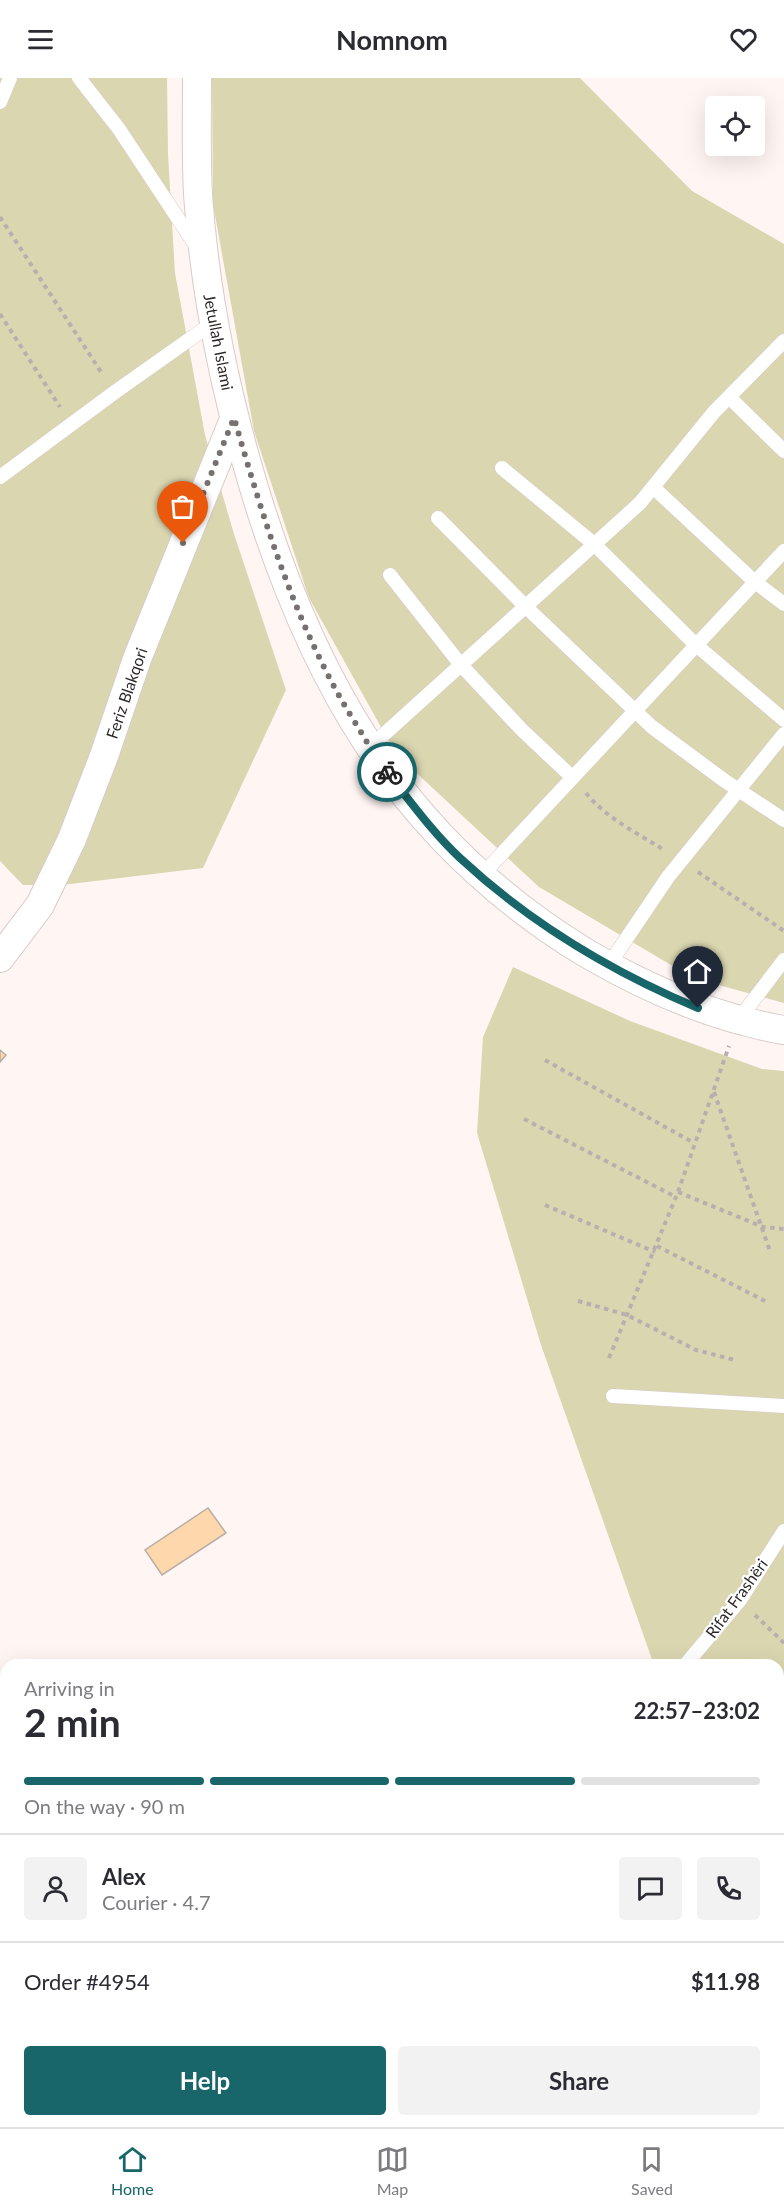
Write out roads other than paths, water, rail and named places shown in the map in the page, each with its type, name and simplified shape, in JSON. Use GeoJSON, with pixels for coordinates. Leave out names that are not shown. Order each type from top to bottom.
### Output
{"type":"FeatureCollection","features":[{"type":"Feature","properties":{"kind":"street","name":"Jetullah Islami"},"geometry":{"type":"LineString","coordinates":[[197,78],[198,193],[204,258],[214,322],[234,418],[260,510],[286,585],[314,648],[343,704],[378,761],[459,857],[506,898],[558,936],[608,966],[698,1008],[784,1030]]}},
{"type":"Feature","properties":{"kind":"street","name":"Feriz Blakqori"},"geometry":{"type":"LineString","coordinates":[[0,958],[40,905],[72,839],[104,756],[137,659],[234,418]]}},
{"type":"Feature","properties":{"kind":"lane"},"geometry":{"type":"LineString","coordinates":[[0,102],[10,78]]}},
{"type":"Feature","properties":{"kind":"lane"},"geometry":{"type":"LineString","coordinates":[[79,78],[119,129],[204,258]]}},
{"type":"Feature","properties":{"kind":"lane"},"geometry":{"type":"LineString","coordinates":[[0,477],[214,322]]}},
{"type":"Feature","properties":{"kind":"lane"},"geometry":{"type":"LineString","coordinates":[[370,747],[640,503],[729,397],[782,347]]}},
{"type":"Feature","properties":{"kind":"lane"},"geometry":{"type":"LineString","coordinates":[[729,397],[784,451]]}},
{"type":"Feature","properties":{"kind":"lane"},"geometry":{"type":"LineString","coordinates":[[502,468],[594,544],[695,644],[784,720]]}},
{"type":"Feature","properties":{"kind":"lane"},"geometry":{"type":"LineString","coordinates":[[653,487],[755,582],[784,604]]}},
{"type":"Feature","properties":{"kind":"lane"},"geometry":{"type":"LineString","coordinates":[[438,518],[525,606],[652,727],[784,820]]}},
{"type":"Feature","properties":{"kind":"lane"},"geometry":{"type":"LineString","coordinates":[[481,876],[784,551]]}},
{"type":"Feature","properties":{"kind":"lane"},"geometry":{"type":"LineString","coordinates":[[390,575],[461,665],[522,730],[572,777]]}},
{"type":"Feature","properties":{"kind":"lane"},"geometry":{"type":"LineString","coordinates":[[608,966],[668,877],[784,734]]}},
{"type":"Feature","properties":{"kind":"lane"},"geometry":{"type":"LineString","coordinates":[[739,1019],[784,960]]}},
{"type":"Feature","properties":{"kind":"lane"},"geometry":{"type":"LineString","coordinates":[[613,1396],[784,1406]]}},
{"type":"Feature","properties":{"kind":"lane","name":"Rifat Frashëri"},"geometry":{"type":"LineString","coordinates":[[690,1659],[740,1600],[784,1531]]}}]}
